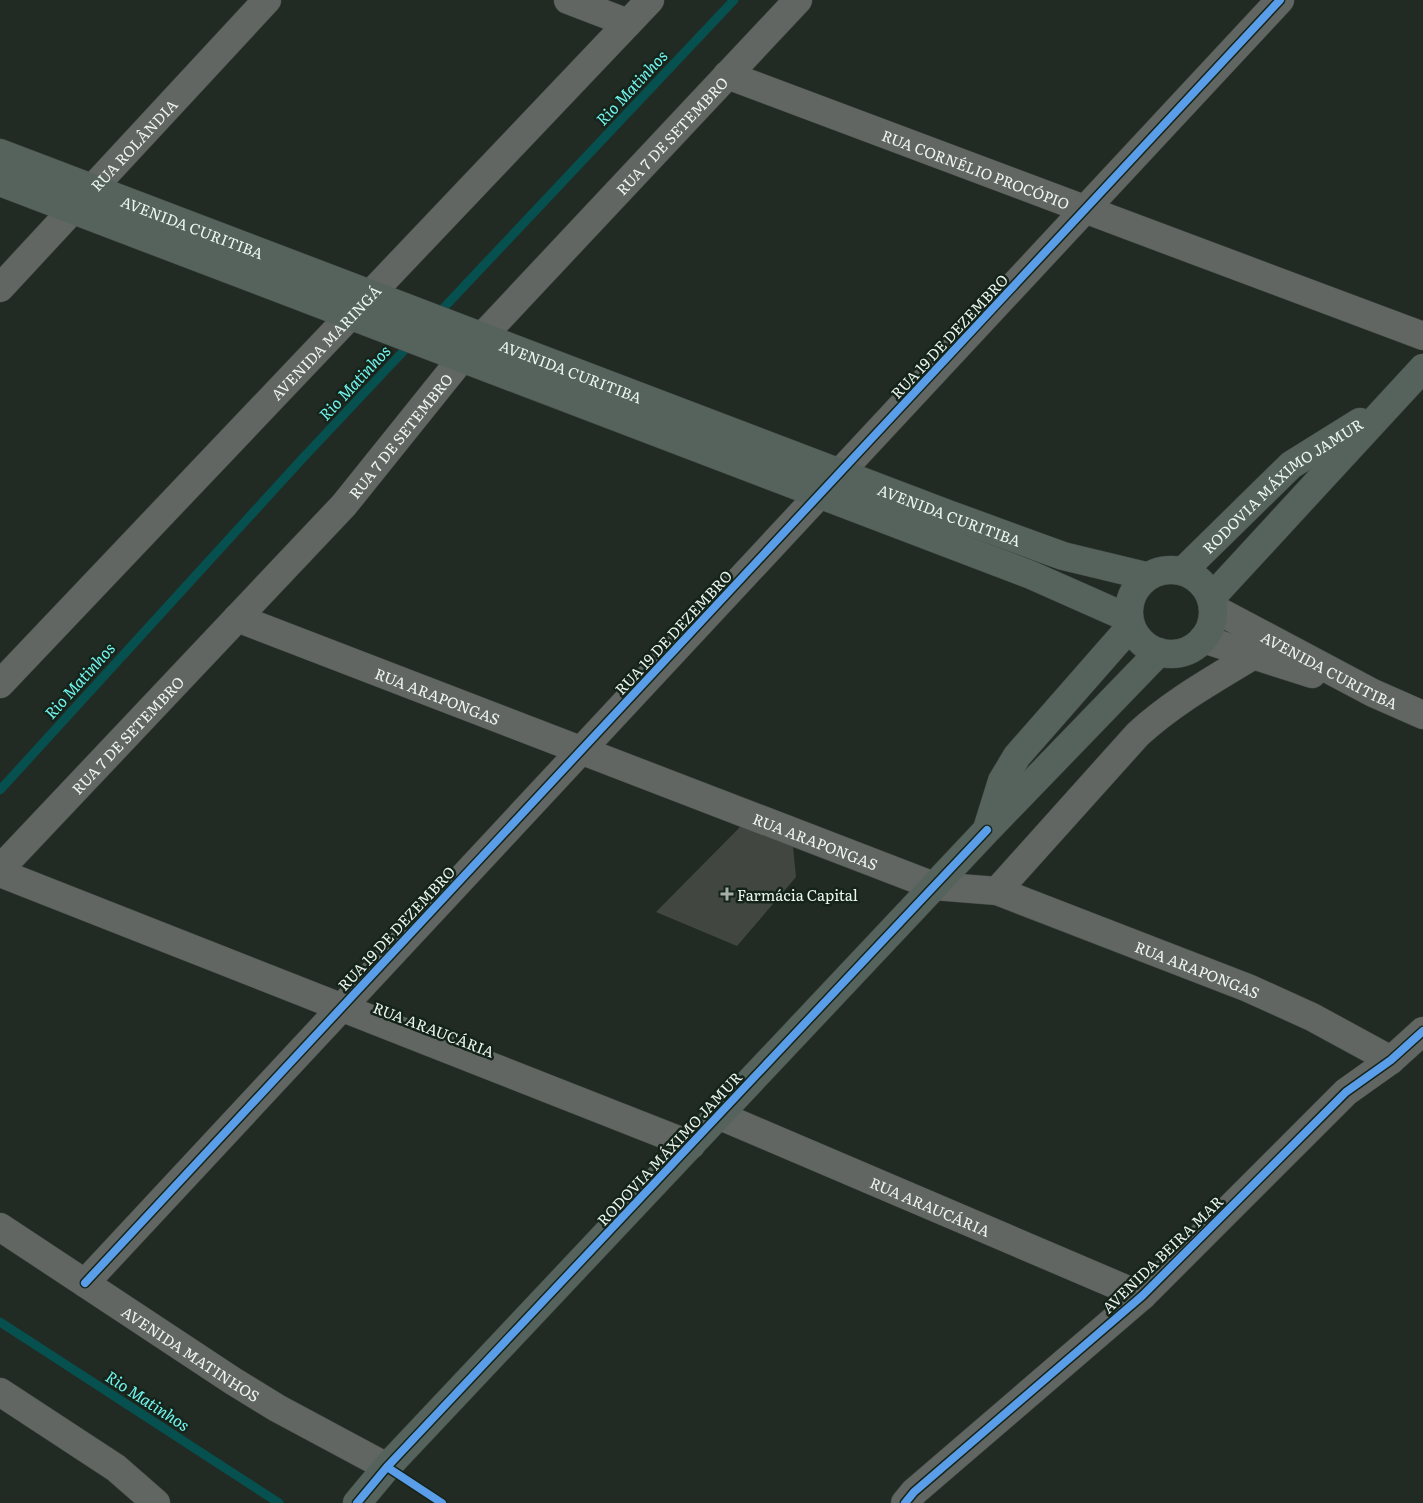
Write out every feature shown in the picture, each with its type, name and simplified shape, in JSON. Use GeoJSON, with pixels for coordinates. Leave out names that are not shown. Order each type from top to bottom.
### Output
{"type":"FeatureCollection","features":[{"type":"Feature","properties":{"kind":"main road","name":"AVENIDA CURITIBA"},"geometry":{"type":"LineString","coordinates":[[0,153],[93,188],[383,308],[455,327],[481,336],[1063,556],[1146,576]]}},
{"type":"Feature","properties":{"kind":"main road","name":"AVENIDA CURITIBA"},"geometry":{"type":"LineString","coordinates":[[0,182],[352,315]]}},
{"type":"Feature","properties":{"kind":"main road","name":"AVENIDA CURITIBA"},"geometry":{"type":"LineString","coordinates":[[383,308],[452,354],[1065,589],[1130,622]]}},
{"type":"Feature","properties":{"kind":"main road","name":"RODOVIA MÁXIMO JAMUR"},"geometry":{"type":"LineString","coordinates":[[1212,603],[1423,368]]}},
{"type":"Feature","properties":{"kind":"main road","name":"RODOVIA MÁXIMO JAMUR"},"geometry":{"type":"LineString","coordinates":[[1183,571],[1291,465],[1387,406]]}},
{"type":"Feature","properties":{"kind":"main road"},"geometry":{"type":"LineString","coordinates":[[1169,569],[1183,571],[1200,582],[1212,603],[1212,619],[1203,639],[1183,652],[1159,652],[1147,646],[1137,637],[1130,622],[1130,599],[1135,588],[1146,576],[1169,569]]}},
{"type":"Feature","properties":{"kind":"main road","name":"RODOVIA MÁXIMO JAMUR"},"geometry":{"type":"LineString","coordinates":[[987,830],[1002,780],[1017,756],[1130,622]]}},
{"type":"Feature","properties":{"kind":"main road","name":"RODOVIA MÁXIMO JAMUR"},"geometry":{"type":"LineString","coordinates":[[372,1485],[934,886],[1159,652]]}},
{"type":"Feature","properties":{"kind":"street","name":"RUA ROLÂNDIA"},"geometry":{"type":"LineString","coordinates":[[0,288],[267,0]]}},
{"type":"Feature","properties":{"kind":"street"},"geometry":{"type":"LineString","coordinates":[[568,0],[628,23]]}},
{"type":"Feature","properties":{"kind":"street","name":"AVENIDA MARINGÁ"},"geometry":{"type":"LineString","coordinates":[[0,684],[352,315],[383,308],[628,23],[650,0]]}},
{"type":"Feature","properties":{"kind":"street","name":"RUA 7 DE SETEMBRO"},"geometry":{"type":"LineString","coordinates":[[0,869],[344,505],[452,354],[481,336],[798,0]]}},
{"type":"Feature","properties":{"kind":"street","name":"RUA 19 DE DEZEMBRO"},"geometry":{"type":"LineString","coordinates":[[85,1283],[1280,0]]}},
{"type":"Feature","properties":{"kind":"street","name":"RUA CORNÉLIO PROCÓPIO"},"geometry":{"type":"LineString","coordinates":[[726,75],[1423,336]]}},
{"type":"Feature","properties":{"kind":"street","name":"AVENIDA CURITIBA"},"geometry":{"type":"LineString","coordinates":[[1212,603],[1373,693],[1423,715]]}},
{"type":"Feature","properties":{"kind":"street","name":"RUA ARAPONGAS"},"geometry":{"type":"LineString","coordinates":[[237,618],[934,886],[997,890],[1256,992],[1312,1017],[1391,1060]]}},
{"type":"Feature","properties":{"kind":"street"},"geometry":{"type":"LineString","coordinates":[[1203,639],[1373,693]]}},
{"type":"Feature","properties":{"kind":"street"},"geometry":{"type":"LineString","coordinates":[[997,890],[1144,729],[1175,702],[1252,656]]}},
{"type":"Feature","properties":{"kind":"street","name":"RUA ARAUCÁRIA"},"geometry":{"type":"LineString","coordinates":[[0,874],[691,1145]]}},
{"type":"Feature","properties":{"kind":"street","name":"AVENIDA BEIRA MAR"},"geometry":{"type":"LineString","coordinates":[[910,1498],[1142,1296],[1346,1092],[1391,1060],[1423,1031]]}},
{"type":"Feature","properties":{"kind":"street","name":"RUA ARAUCÁRIA"},"geometry":{"type":"LineString","coordinates":[[718,1115],[1142,1296]]}},
{"type":"Feature","properties":{"kind":"street","name":"AVENIDA MATINHOS"},"geometry":{"type":"LineString","coordinates":[[0,1227],[277,1408],[372,1485]]}},
{"type":"Feature","properties":{"kind":"street"},"geometry":{"type":"LineString","coordinates":[[0,1392],[116,1468],[156,1503]]}},
{"type":"Feature","properties":{"kind":"building","name":"Farmácia Capital"},"geometry":{"type":"Polygon","coordinates":[[[742,825],[793,846],[796,877],[737,946],[656,912],[742,825]]]}},
{"type":"Feature","properties":{"kind":"waterway","name":"Rio Matinhos"},"geometry":{"type":"LineString","coordinates":[[436,316],[734,0]]}},
{"type":"Feature","properties":{"kind":"waterway","name":"Rio Matinhos"},"geometry":{"type":"LineString","coordinates":[[0,790],[302,459],[412,342]]}},
{"type":"Feature","properties":{"kind":"waterway","name":"Rio Matinhos"},"geometry":{"type":"LineString","coordinates":[[0,1322],[279,1503]]}},
{"type":"Feature","properties":{"kind":"cycle path"},"geometry":{"type":"LineString","coordinates":[[85,1283],[1280,0]]}},
{"type":"Feature","properties":{"kind":"cycle path"},"geometry":{"type":"LineString","coordinates":[[357,1503],[387,1467],[987,830]]}},
{"type":"Feature","properties":{"kind":"cycle path"},"geometry":{"type":"LineString","coordinates":[[905,1503],[914,1492],[1142,1296],[1346,1092],[1391,1060],[1423,1031]]}},
{"type":"Feature","properties":{"kind":"cycle path"},"geometry":{"type":"LineString","coordinates":[[387,1467],[442,1503]]}},
{"type":"Feature","properties":{"kind":"place","name":"Farmácia Capital"},"geometry":{"type":"Point","coordinates":[727,894]}}]}
